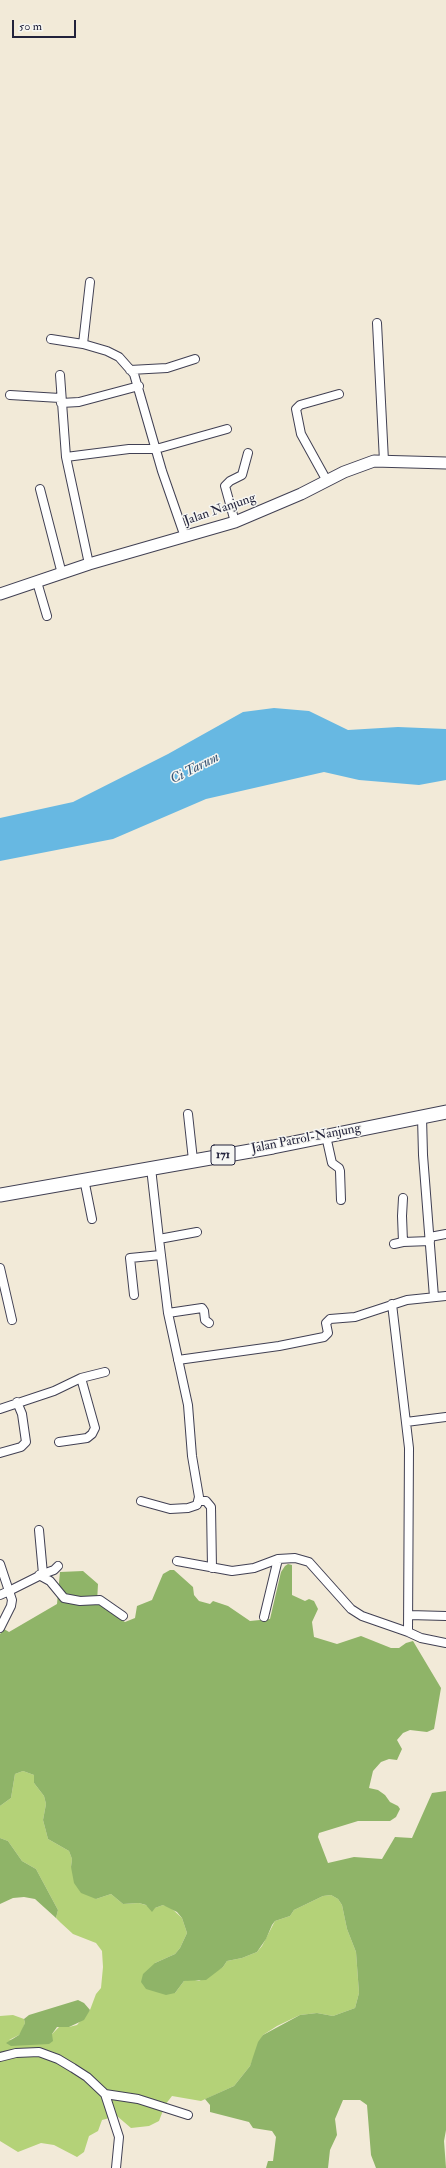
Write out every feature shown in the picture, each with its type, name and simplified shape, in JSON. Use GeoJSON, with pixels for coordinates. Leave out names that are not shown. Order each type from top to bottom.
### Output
{"type":"FeatureCollection","features":[{"type":"Feature","properties":{"kind":"main road","name":"Jalan Nanjung"},"geometry":{"type":"LineString","coordinates":[[0,592],[37,582],[89,564],[234,522],[294,497],[344,472],[374,461],[446,463]]}},
{"type":"Feature","properties":{"kind":"main road","name":"Jalan Patrol-Nanjung"},"geometry":{"type":"LineString","coordinates":[[0,1194],[326,1136],[446,1112]]}},
{"type":"Feature","properties":{"kind":"street"},"geometry":{"type":"LineString","coordinates":[[83,344],[90,282]]}},
{"type":"Feature","properties":{"kind":"street"},"geometry":{"type":"LineString","coordinates":[[377,323],[384,461]]}},
{"type":"Feature","properties":{"kind":"street"},"geometry":{"type":"LineString","coordinates":[[51,339],[83,344],[113,354],[119,357],[130,370],[139,386],[156,449],[185,537]]}},
{"type":"Feature","properties":{"kind":"street"},"geometry":{"type":"LineString","coordinates":[[130,370],[167,368],[195,359]]}},
{"type":"Feature","properties":{"kind":"street"},"geometry":{"type":"LineString","coordinates":[[60,375],[60,401],[66,457],[89,564]]}},
{"type":"Feature","properties":{"kind":"street"},"geometry":{"type":"LineString","coordinates":[[10,395],[79,402],[139,386]]}},
{"type":"Feature","properties":{"kind":"street"},"geometry":{"type":"LineString","coordinates":[[327,480],[301,434],[296,409],[300,405],[339,394]]}},
{"type":"Feature","properties":{"kind":"street"},"geometry":{"type":"LineString","coordinates":[[66,457],[129,449],[156,449],[227,429]]}},
{"type":"Feature","properties":{"kind":"street"},"geometry":{"type":"LineString","coordinates":[[234,522],[225,486],[230,481],[242,475],[248,452]]}},
{"type":"Feature","properties":{"kind":"street"},"geometry":{"type":"LineString","coordinates":[[40,489],[62,574]]}},
{"type":"Feature","properties":{"kind":"street"},"geometry":{"type":"LineString","coordinates":[[37,582],[47,616]]}},
{"type":"Feature","properties":{"kind":"street"},"geometry":{"type":"LineString","coordinates":[[188,1114],[193,1160]]}},
{"type":"Feature","properties":{"kind":"street"},"geometry":{"type":"LineString","coordinates":[[422,1117],[423,1155],[434,1297]]}},
{"type":"Feature","properties":{"kind":"street"},"geometry":{"type":"LineString","coordinates":[[326,1136],[332,1163],[339,1168],[340,1171],[341,1200]]}},
{"type":"Feature","properties":{"kind":"street"},"geometry":{"type":"LineString","coordinates":[[151,1168],[168,1313],[188,1405],[192,1456],[199,1501]]}},
{"type":"Feature","properties":{"kind":"street"},"geometry":{"type":"LineString","coordinates":[[84,1179],[92,1219]]}},
{"type":"Feature","properties":{"kind":"street"},"geometry":{"type":"LineString","coordinates":[[403,1198],[403,1242]]}},
{"type":"Feature","properties":{"kind":"street"},"geometry":{"type":"LineString","coordinates":[[159,1239],[197,1232]]}},
{"type":"Feature","properties":{"kind":"street"},"geometry":{"type":"LineString","coordinates":[[394,1244],[430,1239],[446,1234]]}},
{"type":"Feature","properties":{"kind":"street"},"geometry":{"type":"LineString","coordinates":[[134,1295],[130,1258],[161,1255]]}},
{"type":"Feature","properties":{"kind":"street"},"geometry":{"type":"LineString","coordinates":[[0,1268],[12,1320]]}},
{"type":"Feature","properties":{"kind":"street"},"geometry":{"type":"LineString","coordinates":[[178,1360],[279,1346],[324,1338],[328,1333],[327,1320],[355,1317],[407,1300],[446,1296]]}},
{"type":"Feature","properties":{"kind":"street"},"geometry":{"type":"LineString","coordinates":[[392,1304],[409,1448],[407,1549],[409,1615],[408,1632]]}},
{"type":"Feature","properties":{"kind":"street"},"geometry":{"type":"LineString","coordinates":[[168,1313],[202,1308],[204,1311],[205,1320],[209,1323]]}},
{"type":"Feature","properties":{"kind":"street"},"geometry":{"type":"LineString","coordinates":[[0,1409],[17,1402],[54,1391],[81,1378],[105,1372]]}},
{"type":"Feature","properties":{"kind":"street"},"geometry":{"type":"LineString","coordinates":[[59,1442],[87,1438],[92,1434],[94,1428],[81,1378]]}},
{"type":"Feature","properties":{"kind":"street"},"geometry":{"type":"LineString","coordinates":[[0,1453],[21,1447],[26,1442],[22,1414],[17,1402]]}},
{"type":"Feature","properties":{"kind":"street"},"geometry":{"type":"LineString","coordinates":[[406,1422],[446,1417]]}},
{"type":"Feature","properties":{"kind":"street"},"geometry":{"type":"LineString","coordinates":[[141,1501],[170,1509],[192,1507],[199,1501],[206,1501],[211,1507],[212,1568]]}},
{"type":"Feature","properties":{"kind":"street"},"geometry":{"type":"LineString","coordinates":[[39,1530],[41,1575]]}},
{"type":"Feature","properties":{"kind":"street"},"geometry":{"type":"LineString","coordinates":[[177,1561],[232,1571],[266,1565],[278,1559],[295,1558],[309,1562],[351,1609],[362,1616],[421,1638],[446,1643]]}},
{"type":"Feature","properties":{"kind":"street"},"geometry":{"type":"LineString","coordinates":[[264,1617],[278,1559]]}},
{"type":"Feature","properties":{"kind":"street"},"geometry":{"type":"LineString","coordinates":[[0,1564],[12,1600],[11,1606],[0,1628]]}},
{"type":"Feature","properties":{"kind":"street"},"geometry":{"type":"LineString","coordinates":[[0,1595],[54,1570],[58,1566]]}},
{"type":"Feature","properties":{"kind":"street"},"geometry":{"type":"LineString","coordinates":[[41,1575],[50,1581],[64,1598],[80,1601],[100,1600],[123,1616]]}},
{"type":"Feature","properties":{"kind":"street"},"geometry":{"type":"LineString","coordinates":[[409,1615],[446,1616]]}},
{"type":"Feature","properties":{"kind":"street"},"geometry":{"type":"LineString","coordinates":[[0,2057],[16,2053],[39,2052],[58,2059],[87,2077],[105,2094],[119,2137],[116,2168]]}},
{"type":"Feature","properties":{"kind":"street"},"geometry":{"type":"LineString","coordinates":[[105,2094],[138,2099],[188,2115]]}},
{"type":"Feature","properties":{"kind":"green space"},"geometry":{"type":"Polygon","coordinates":[[[288,1564],[292,1565],[292,1595],[305,1601],[309,1599],[314,1601],[318,1609],[312,1622],[314,1637],[337,1644],[361,1636],[391,1648],[399,1648],[406,1643],[413,1641],[441,1688],[434,1729],[427,1732],[410,1730],[403,1733],[397,1740],[402,1749],[397,1760],[389,1759],[381,1762],[373,1771],[369,1788],[378,1790],[385,1795],[390,1802],[398,1806],[400,1809],[396,1817],[390,1821],[358,1821],[319,1833],[318,1837],[328,1863],[354,1857],[382,1859],[395,1837],[412,1838],[432,1793],[446,1791],[446,2130],[444,2141],[446,2168],[376,2168],[371,2155],[367,2105],[360,2100],[343,2100],[335,2119],[337,2135],[330,2150],[328,2168],[266,2168],[268,2161],[273,2161],[276,2137],[272,2131],[253,2128],[249,2122],[210,2112],[210,2105],[205,2099],[234,2086],[250,2066],[258,2042],[263,2035],[300,2015],[317,2013],[333,2016],[355,2008],[359,1993],[356,1952],[347,1929],[342,1905],[338,1899],[331,1895],[323,1896],[294,1910],[290,1916],[275,1921],[266,1939],[257,1952],[242,1958],[227,1961],[223,1967],[206,1980],[184,1981],[175,1993],[166,1995],[146,1989],[141,1982],[143,1974],[155,1963],[175,1954],[180,1948],[187,1933],[182,1918],[177,1912],[163,1905],[155,1908],[152,1912],[146,1905],[139,1903],[123,1904],[111,1894],[96,1899],[81,1893],[74,1883],[71,1867],[72,1859],[69,1851],[48,1839],[43,1820],[46,1804],[44,1796],[34,1783],[34,1775],[23,1771],[15,1774],[11,1798],[0,1806],[0,1634],[4,1629],[9,1632],[57,1604],[60,1572],[83,1571],[98,1584],[97,1602],[125,1622],[135,1618],[137,1606],[152,1600],[163,1574],[170,1570],[174,1570],[193,1587],[194,1595],[199,1601],[210,1604],[213,1601],[228,1606],[250,1621],[270,1619],[281,1572],[288,1564]]]}},
{"type":"Feature","properties":{"kind":"green space"},"geometry":{"type":"Polygon","coordinates":[[[23,1771],[34,1775],[34,1783],[44,1796],[46,1804],[43,1820],[48,1839],[69,1851],[72,1859],[71,1867],[96,1899],[111,1894],[123,1904],[139,1903],[155,1908],[163,1905],[170,1907],[182,1918],[187,1933],[180,1948],[175,1954],[155,1963],[175,1993],[184,1981],[191,1979],[199,1981],[223,1967],[227,1961],[242,1958],[257,1952],[262,1946],[275,1921],[290,1916],[294,1910],[323,1896],[331,1895],[338,1899],[342,1905],[347,1929],[356,1952],[359,1993],[355,2008],[333,2016],[317,2013],[300,2015],[277,2026],[263,2035],[250,2066],[234,2086],[201,2101],[172,2096],[165,2105],[159,2121],[149,2126],[131,2128],[117,2116],[102,2120],[98,2131],[89,2136],[84,2152],[77,2157],[54,2145],[41,2143],[18,2152],[0,2141],[0,2016],[13,2015],[24,2019],[25,2023],[22,2031],[19,2035],[9,2040],[52,2034],[61,2025],[69,2027],[77,2025],[90,2010],[96,1994],[101,1988],[103,1967],[102,1951],[96,1943],[73,1934],[56,1918],[58,1910],[36,1869],[22,1861],[8,1841],[0,1838],[0,1806],[11,1798],[15,1774],[23,1771]]]}},
{"type":"Feature","properties":{"kind":"green space"},"geometry":{"type":"Polygon","coordinates":[[[0,1838],[8,1841],[22,1861],[36,1869],[58,1910],[56,1918],[35,1899],[24,1897],[13,1898],[0,1904],[0,1838]]]}},
{"type":"Feature","properties":{"kind":"green space"},"geometry":{"type":"Polygon","coordinates":[[[78,2000],[84,2003],[90,2010],[84,2020],[69,2027],[57,2027],[52,2034],[53,2041],[49,2044],[11,2046],[6,2043],[19,2035],[25,2023],[24,2019],[29,2015],[78,2000]]]}},
{"type":"Feature","properties":{"kind":"water","name":"Ci Tarum"},"geometry":{"type":"Polygon","coordinates":[[[274,708],[309,711],[348,730],[398,727],[446,729],[446,780],[419,785],[359,780],[324,772],[206,799],[113,839],[0,861],[0,818],[73,802],[168,754],[243,712],[274,708]]]}}]}
